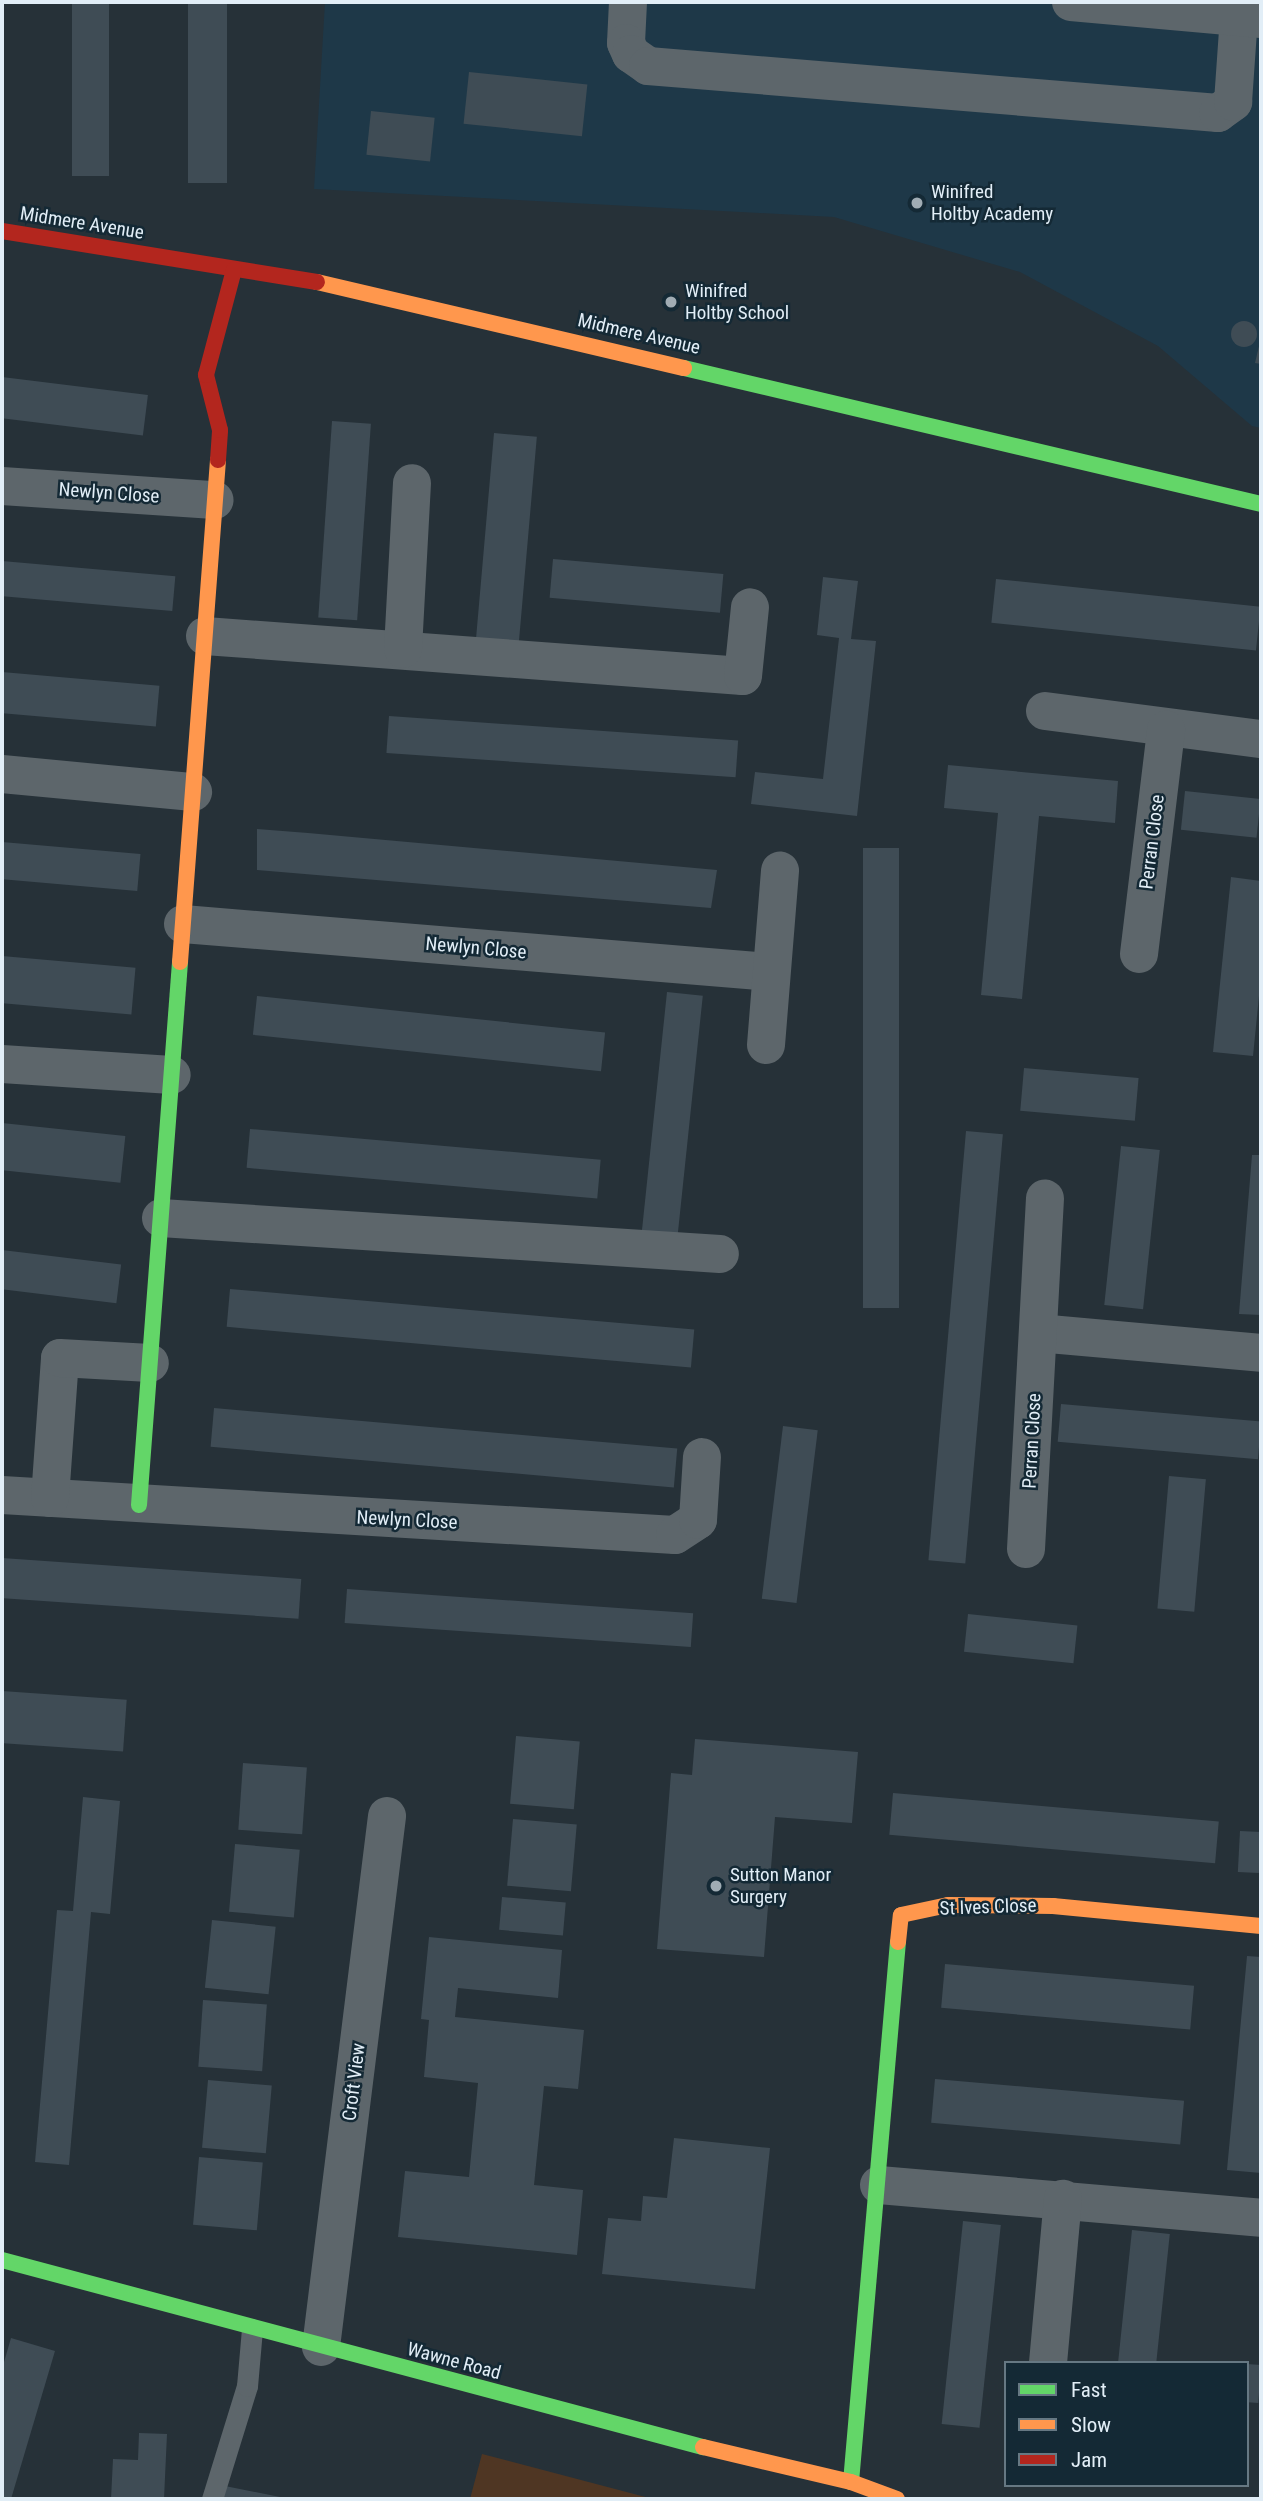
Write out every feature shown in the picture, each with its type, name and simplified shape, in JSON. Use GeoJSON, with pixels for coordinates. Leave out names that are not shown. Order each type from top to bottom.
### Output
{"type":"FeatureCollection","features":[{"type":"Feature","properties":{"kind":"street"},"geometry":{"type":"LineString","coordinates":[[628,2],[626,43],[631,54],[648,66],[1218,113],[1233,102],[1250,18],[1071,2]]}},
{"type":"Feature","properties":{"kind":"street","name":"Midmere Avenue"},"geometry":{"type":"LineString","coordinates":[[2,231],[328,284],[1261,504]]}},
{"type":"Feature","properties":{"kind":"street"},"geometry":{"type":"LineString","coordinates":[[139,1504],[220,430],[206,375],[234,270]]}},
{"type":"Feature","properties":{"kind":"street"},"geometry":{"type":"LineString","coordinates":[[403,649],[412,483]]}},
{"type":"Feature","properties":{"kind":"street","name":"Newlyn Close"},"geometry":{"type":"LineString","coordinates":[[2,486],[215,500]]}},
{"type":"Feature","properties":{"kind":"street"},"geometry":{"type":"LineString","coordinates":[[205,636],[743,676],[750,607]]}},
{"type":"Feature","properties":{"kind":"street"},"geometry":{"type":"LineString","coordinates":[[1045,711],[1166,730],[1261,738]]}},
{"type":"Feature","properties":{"kind":"street","name":"Perran Close"},"geometry":{"type":"LineString","coordinates":[[1139,954],[1166,730]]}},
{"type":"Feature","properties":{"kind":"street"},"geometry":{"type":"LineString","coordinates":[[2,774],[193,792]]}},
{"type":"Feature","properties":{"kind":"street"},"geometry":{"type":"LineString","coordinates":[[766,1045],[779,871]]}},
{"type":"Feature","properties":{"kind":"street","name":"Newlyn Close"},"geometry":{"type":"LineString","coordinates":[[183,924],[770,972]]}},
{"type":"Feature","properties":{"kind":"street"},"geometry":{"type":"LineString","coordinates":[[2,1065],[172,1075]]}},
{"type":"Feature","properties":{"kind":"street","name":"Perran Close"},"geometry":{"type":"LineString","coordinates":[[1026,1549],[1045,1199]]}},
{"type":"Feature","properties":{"kind":"street"},"geometry":{"type":"LineString","coordinates":[[161,1218],[720,1254]]}},
{"type":"Feature","properties":{"kind":"street"},"geometry":{"type":"LineString","coordinates":[[1038,1333],[1261,1353]]}},
{"type":"Feature","properties":{"kind":"street"},"geometry":{"type":"LineString","coordinates":[[50,1498],[60,1358],[150,1363]]}},
{"type":"Feature","properties":{"kind":"street","name":"Newlyn Close"},"geometry":{"type":"LineString","coordinates":[[2,1495],[675,1535],[698,1520],[702,1457]]}},
{"type":"Feature","properties":{"kind":"street","name":"Croft View"},"geometry":{"type":"LineString","coordinates":[[321,2347],[387,1816]]}},
{"type":"Feature","properties":{"kind":"street","name":"St Ives Close"},"geometry":{"type":"LineString","coordinates":[[851,2482],[854,2413],[879,2185],[901,1915],[948,1905],[1053,1906],[1261,1926]]}},
{"type":"Feature","properties":{"kind":"street"},"geometry":{"type":"LineString","coordinates":[[879,2185],[1261,2218]]}},
{"type":"Feature","properties":{"kind":"street"},"geometry":{"type":"LineString","coordinates":[[1048,2361],[1063,2199]]}},
{"type":"Feature","properties":{"kind":"street","name":"Wawne Road"},"geometry":{"type":"LineString","coordinates":[[2,2260],[252,2329],[851,2482],[897,2499]]}},
{"type":"Feature","properties":{"kind":"lane"},"geometry":{"type":"LineString","coordinates":[[212,2499],[247,2386],[252,2329]]}},
{"type":"Feature","properties":{"kind":"shaded area","name":"Winifred Holtby Academy"},"geometry":{"type":"Polygon","coordinates":[[[325,2],[1261,2],[1261,428],[1252,426],[1158,346],[1020,272],[834,217],[314,189],[325,2]]]}},
{"type":"Feature","properties":{"kind":"shaded area"},"geometry":{"type":"Polygon","coordinates":[[[482,2454],[653,2499],[470,2499],[482,2454]]]}},
{"type":"Feature","properties":{"kind":"building"},"geometry":{"type":"Polygon","coordinates":[[[72,2],[109,2],[109,176],[72,176],[72,2]]]}},
{"type":"Feature","properties":{"kind":"building"},"geometry":{"type":"Polygon","coordinates":[[[188,2],[227,2],[227,183],[188,183],[188,2]]]}},
{"type":"Feature","properties":{"kind":"building"},"geometry":{"type":"Polygon","coordinates":[[[469,72],[587,84],[582,136],[464,124],[469,72]]]}},
{"type":"Feature","properties":{"kind":"building"},"geometry":{"type":"Polygon","coordinates":[[[371,111],[435,118],[430,161],[366,155],[371,111]]]}},
{"type":"Feature","properties":{"kind":"building"},"geometry":{"type":"Polygon","coordinates":[[[1244,321],[1253,325],[1257,334],[1253,343],[1244,347],[1235,343],[1231,334],[1235,325],[1244,321]]]}},
{"type":"Feature","properties":{"kind":"building"},"geometry":{"type":"Polygon","coordinates":[[[1261,342],[1261,364],[1255,363],[1261,342]]]}},
{"type":"Feature","properties":{"kind":"building"},"geometry":{"type":"Polygon","coordinates":[[[2,377],[148,395],[143,436],[2,418],[2,377]]]}},
{"type":"Feature","properties":{"kind":"building"},"geometry":{"type":"Polygon","coordinates":[[[332,421],[371,424],[357,620],[318,618],[332,421]]]}},
{"type":"Feature","properties":{"kind":"building"},"geometry":{"type":"Polygon","coordinates":[[[494,433],[537,437],[519,644],[476,640],[494,433]]]}},
{"type":"Feature","properties":{"kind":"building"},"geometry":{"type":"Polygon","coordinates":[[[553,559],[723,574],[720,613],[550,598],[553,559]]]}},
{"type":"Feature","properties":{"kind":"building"},"geometry":{"type":"Polygon","coordinates":[[[2,561],[175,576],[172,611],[2,596],[2,561]]]}},
{"type":"Feature","properties":{"kind":"building"},"geometry":{"type":"Polygon","coordinates":[[[823,577],[858,581],[851,639],[876,641],[857,816],[751,804],[755,772],[823,779],[839,638],[817,635],[823,577]]]}},
{"type":"Feature","properties":{"kind":"building"},"geometry":{"type":"Polygon","coordinates":[[[996,579],[1261,607],[1256,651],[991,623],[996,579]]]}},
{"type":"Feature","properties":{"kind":"building"},"geometry":{"type":"Polygon","coordinates":[[[2,672],[159,686],[156,727],[2,713],[2,672]]]}},
{"type":"Feature","properties":{"kind":"building"},"geometry":{"type":"Polygon","coordinates":[[[389,716],[738,740],[736,777],[386,753],[389,716]]]}},
{"type":"Feature","properties":{"kind":"building"},"geometry":{"type":"Polygon","coordinates":[[[948,765],[1118,781],[1115,823],[1039,816],[1022,999],[981,995],[998,813],[944,808],[948,765]]]}},
{"type":"Feature","properties":{"kind":"building"},"geometry":{"type":"Polygon","coordinates":[[[1185,791],[1261,799],[1257,838],[1181,830],[1185,791]]]}},
{"type":"Feature","properties":{"kind":"building"},"geometry":{"type":"Polygon","coordinates":[[[257,829],[717,870],[711,908],[257,870],[257,829]]]}},
{"type":"Feature","properties":{"kind":"building"},"geometry":{"type":"Polygon","coordinates":[[[2,842],[140,854],[137,891],[2,879],[2,842]]]}},
{"type":"Feature","properties":{"kind":"building"},"geometry":{"type":"Polygon","coordinates":[[[863,848],[899,848],[899,1308],[863,1308],[863,848]]]}},
{"type":"Feature","properties":{"kind":"building"},"geometry":{"type":"Polygon","coordinates":[[[1231,877],[1261,881],[1261,976],[1253,1056],[1213,1052],[1231,877]]]}},
{"type":"Feature","properties":{"kind":"building"},"geometry":{"type":"Polygon","coordinates":[[[2,956],[135,968],[131,1015],[2,1003],[2,956]]]}},
{"type":"Feature","properties":{"kind":"building"},"geometry":{"type":"Polygon","coordinates":[[[667,992],[703,996],[677,1243],[641,1240],[667,992]]]}},
{"type":"Feature","properties":{"kind":"building"},"geometry":{"type":"Polygon","coordinates":[[[257,996],[605,1033],[601,1071],[253,1035],[257,996]]]}},
{"type":"Feature","properties":{"kind":"building"},"geometry":{"type":"Polygon","coordinates":[[[1024,1068],[1139,1078],[1135,1121],[1020,1111],[1024,1068]]]}},
{"type":"Feature","properties":{"kind":"building"},"geometry":{"type":"Polygon","coordinates":[[[2,1123],[125,1136],[120,1183],[2,1170],[2,1123]]]}},
{"type":"Feature","properties":{"kind":"building"},"geometry":{"type":"Polygon","coordinates":[[[250,1129],[601,1160],[597,1199],[247,1168],[250,1129]]]}},
{"type":"Feature","properties":{"kind":"building"},"geometry":{"type":"Polygon","coordinates":[[[966,1131],[1003,1134],[965,1564],[928,1560],[966,1131]]]}},
{"type":"Feature","properties":{"kind":"building"},"geometry":{"type":"Polygon","coordinates":[[[1121,1146],[1160,1150],[1143,1309],[1104,1305],[1121,1146]]]}},
{"type":"Feature","properties":{"kind":"building"},"geometry":{"type":"Polygon","coordinates":[[[1252,1155],[1261,1155],[1261,1315],[1239,1314],[1252,1155]]]}},
{"type":"Feature","properties":{"kind":"building"},"geometry":{"type":"Polygon","coordinates":[[[2,1250],[121,1265],[116,1303],[2,1289],[2,1250]]]}},
{"type":"Feature","properties":{"kind":"building"},"geometry":{"type":"Polygon","coordinates":[[[230,1289],[694,1330],[691,1367],[227,1327],[230,1289]]]}},
{"type":"Feature","properties":{"kind":"building"},"geometry":{"type":"Polygon","coordinates":[[[1061,1404],[1261,1421],[1258,1459],[1058,1442],[1061,1404]]]}},
{"type":"Feature","properties":{"kind":"building"},"geometry":{"type":"Polygon","coordinates":[[[214,1408],[677,1449],[674,1487],[211,1447],[214,1408]]]}},
{"type":"Feature","properties":{"kind":"building"},"geometry":{"type":"Polygon","coordinates":[[[783,1426],[818,1430],[797,1603],[762,1599],[783,1426]]]}},
{"type":"Feature","properties":{"kind":"building"},"geometry":{"type":"Polygon","coordinates":[[[1169,1476],[1206,1479],[1194,1612],[1157,1608],[1169,1476]]]}},
{"type":"Feature","properties":{"kind":"building"},"geometry":{"type":"Polygon","coordinates":[[[2,1558],[301,1579],[298,1619],[2,1598],[2,1558]]]}},
{"type":"Feature","properties":{"kind":"building"},"geometry":{"type":"Polygon","coordinates":[[[347,1589],[693,1613],[691,1647],[345,1623],[347,1589]]]}},
{"type":"Feature","properties":{"kind":"building"},"geometry":{"type":"Polygon","coordinates":[[[968,1614],[1077,1625],[1073,1663],[964,1652],[968,1614]]]}},
{"type":"Feature","properties":{"kind":"building"},"geometry":{"type":"Polygon","coordinates":[[[2,1691],[127,1700],[123,1752],[2,1743],[2,1691]]]}},
{"type":"Feature","properties":{"kind":"building"},"geometry":{"type":"Polygon","coordinates":[[[516,1736],[580,1742],[574,1809],[510,1804],[516,1736]]]}},
{"type":"Feature","properties":{"kind":"building","name":"Sutton Manor Surgery"},"geometry":{"type":"Polygon","coordinates":[[[695,1739],[858,1752],[852,1823],[775,1817],[764,1957],[657,1949],[671,1773],[692,1775],[695,1739]]]}},
{"type":"Feature","properties":{"kind":"building"},"geometry":{"type":"Polygon","coordinates":[[[243,1763],[307,1767],[302,1834],[238,1830],[243,1763]]]}},
{"type":"Feature","properties":{"kind":"building"},"geometry":{"type":"Polygon","coordinates":[[[893,1793],[1219,1821],[1215,1863],[889,1835],[893,1793]]]}},
{"type":"Feature","properties":{"kind":"building"},"geometry":{"type":"Polygon","coordinates":[[[83,1797],[120,1801],[110,1914],[91,1912],[69,2165],[35,2162],[57,1910],[73,1911],[83,1797]]]}},
{"type":"Feature","properties":{"kind":"building"},"geometry":{"type":"Polygon","coordinates":[[[513,1819],[577,1825],[571,1891],[507,1886],[513,1819]]]}},
{"type":"Feature","properties":{"kind":"building"},"geometry":{"type":"Polygon","coordinates":[[[1240,1831],[1261,1832],[1259,1873],[1238,1872],[1240,1831]]]}},
{"type":"Feature","properties":{"kind":"building"},"geometry":{"type":"Polygon","coordinates":[[[235,1844],[300,1850],[294,1917],[229,1912],[235,1844]]]}},
{"type":"Feature","properties":{"kind":"building"},"geometry":{"type":"Polygon","coordinates":[[[502,1897],[566,1903],[563,1935],[499,1930],[502,1897]]]}},
{"type":"Feature","properties":{"kind":"building"},"geometry":{"type":"Polygon","coordinates":[[[212,1920],[276,1927],[269,1994],[205,1988],[212,1920]]]}},
{"type":"Feature","properties":{"kind":"building"},"geometry":{"type":"Polygon","coordinates":[[[429,1937],[562,1950],[558,1998],[458,1988],[455,2017],[584,2030],[578,2089],[544,2086],[534,2185],[583,2190],[577,2255],[398,2237],[405,2171],[469,2177],[478,2083],[424,2077],[429,2020],[421,2019],[429,1937]]]}},
{"type":"Feature","properties":{"kind":"building"},"geometry":{"type":"Polygon","coordinates":[[[1247,1956],[1261,1957],[1261,2173],[1227,2170],[1247,1956]]]}},
{"type":"Feature","properties":{"kind":"building"},"geometry":{"type":"Polygon","coordinates":[[[945,1964],[1194,1986],[1190,2030],[941,2008],[945,1964]]]}},
{"type":"Feature","properties":{"kind":"building"},"geometry":{"type":"Polygon","coordinates":[[[203,2000],[267,2004],[262,2071],[198,2067],[203,2000]]]}},
{"type":"Feature","properties":{"kind":"building"},"geometry":{"type":"Polygon","coordinates":[[[935,2079],[1184,2101],[1180,2145],[931,2123],[935,2079]]]}},
{"type":"Feature","properties":{"kind":"building"},"geometry":{"type":"Polygon","coordinates":[[[208,2080],[272,2086],[266,2153],[202,2148],[208,2080]]]}},
{"type":"Feature","properties":{"kind":"building"},"geometry":{"type":"Polygon","coordinates":[[[674,2138],[770,2148],[755,2289],[602,2274],[608,2218],[641,2221],[643,2196],[667,2198],[674,2138]]]}},
{"type":"Feature","properties":{"kind":"building"},"geometry":{"type":"Polygon","coordinates":[[[199,2157],[263,2163],[257,2230],[193,2225],[199,2157]]]}},
{"type":"Feature","properties":{"kind":"building"},"geometry":{"type":"Polygon","coordinates":[[[963,2221],[1001,2225],[979,2428],[942,2424],[963,2221]]]}},
{"type":"Feature","properties":{"kind":"building"},"geometry":{"type":"Polygon","coordinates":[[[1132,2230],[1170,2234],[1156,2361],[1118,2361],[1132,2230]]]}},
{"type":"Feature","properties":{"kind":"building"},"geometry":{"type":"Polygon","coordinates":[[[11,2338],[55,2351],[11,2499],[2,2499],[2,2369],[11,2338]]]}},
{"type":"Feature","properties":{"kind":"building"},"geometry":{"type":"Polygon","coordinates":[[[1249,2364],[1261,2365],[1258,2403],[1249,2402],[1249,2364]]]}},
{"type":"Feature","properties":{"kind":"building"},"geometry":{"type":"Polygon","coordinates":[[[139,2433],[167,2434],[164,2499],[111,2499],[113,2459],[138,2460],[139,2433]]]}},
{"type":"Feature","properties":{"kind":"building"},"geometry":{"type":"Polygon","coordinates":[[[220,2485],[285,2498],[285,2499],[217,2499],[220,2485]]]}},
{"type":"Feature","properties":{"kind":"traffic: fast"},"geometry":{"type":"LineString","coordinates":[[684,368],[1261,504]]}},
{"type":"Feature","properties":{"kind":"traffic: fast"},"geometry":{"type":"LineString","coordinates":[[139,1505],[180,962]]}},
{"type":"Feature","properties":{"kind":"traffic: fast"},"geometry":{"type":"LineString","coordinates":[[851,2482],[898,1942]]}},
{"type":"Feature","properties":{"kind":"traffic: fast"},"geometry":{"type":"LineString","coordinates":[[2,2260],[703,2447]]}},
{"type":"Feature","properties":{"kind":"traffic: slow"},"geometry":{"type":"LineString","coordinates":[[317,282],[684,368]]}},
{"type":"Feature","properties":{"kind":"traffic: slow"},"geometry":{"type":"LineString","coordinates":[[180,962],[218,460]]}},
{"type":"Feature","properties":{"kind":"traffic: slow"},"geometry":{"type":"LineString","coordinates":[[898,1942],[901,1915],[948,1905],[1053,1906],[1261,1926]]}},
{"type":"Feature","properties":{"kind":"traffic: slow"},"geometry":{"type":"LineString","coordinates":[[703,2447],[851,2482],[897,2499]]}},
{"type":"Feature","properties":{"kind":"traffic: jam"},"geometry":{"type":"LineString","coordinates":[[2,231],[317,282]]}},
{"type":"Feature","properties":{"kind":"traffic: jam"},"geometry":{"type":"LineString","coordinates":[[218,460],[220,430],[206,375],[234,270]]}},
{"type":"Feature","properties":{"kind":"place","name":"Winifred Holtby Academy"},"geometry":{"type":"Point","coordinates":[917,203]}},
{"type":"Feature","properties":{"kind":"place","name":"Winifred Holtby School"},"geometry":{"type":"Point","coordinates":[671,302]}},
{"type":"Feature","properties":{"kind":"place","name":"Sutton Manor Surgery"},"geometry":{"type":"Point","coordinates":[716,1886]}}]}
